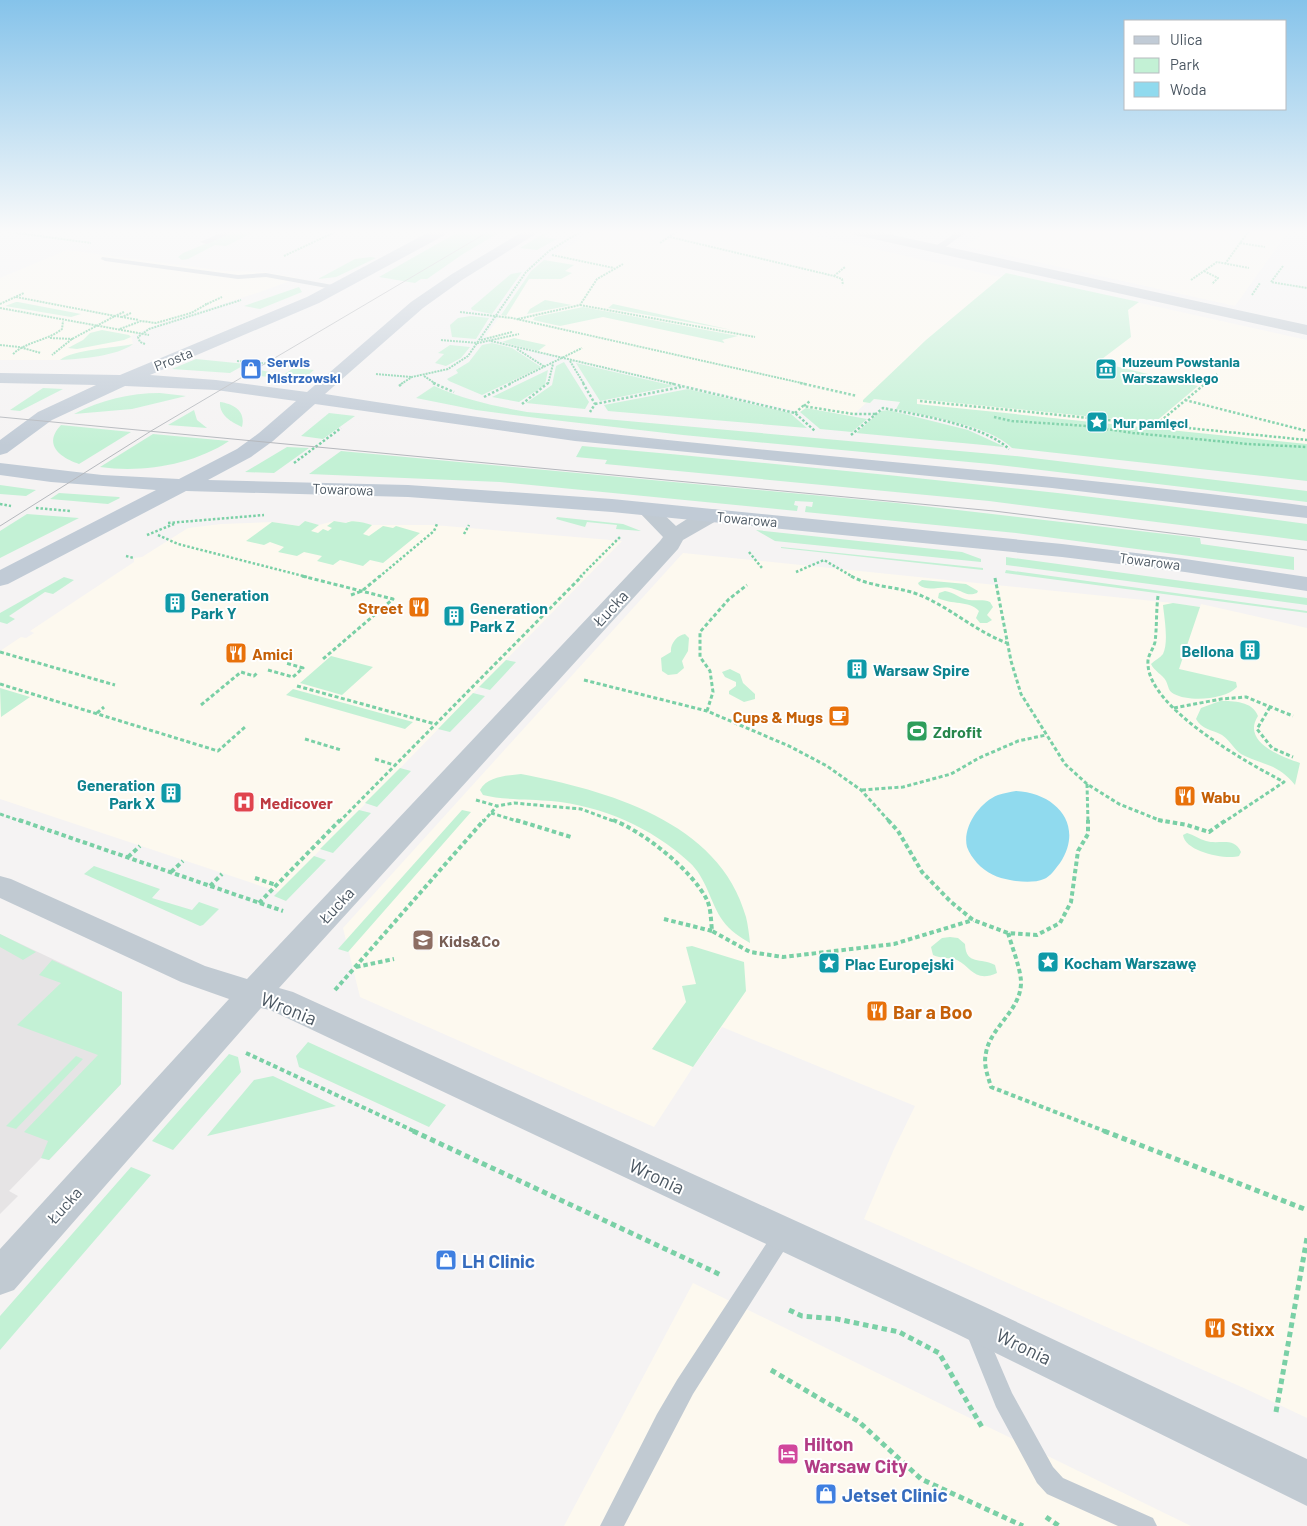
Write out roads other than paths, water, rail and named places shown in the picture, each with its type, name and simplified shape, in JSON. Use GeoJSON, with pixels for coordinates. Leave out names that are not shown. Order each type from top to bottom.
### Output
{"type":"FeatureCollection","features":[{"type":"Feature","properties":{"kind":"main road","name":"Prosta"},"geometry":{"type":"LineString","coordinates":[[0,449],[45,416],[121,380],[305,303]]}},
{"type":"Feature","properties":{"kind":"main road"},"geometry":{"type":"LineString","coordinates":[[0,579],[185,485],[260,442],[420,303]]}},
{"type":"Feature","properties":{"kind":"main road"},"geometry":{"type":"LineString","coordinates":[[0,378],[121,380],[216,385],[597,438],[980,474],[1307,512]]}},
{"type":"Feature","properties":{"kind":"main road","name":"Towarowa"},"geometry":{"type":"LineString","coordinates":[[0,469],[100,482],[406,491],[710,515],[1004,543],[1191,566],[1307,584]]}},
{"type":"Feature","properties":{"kind":"street"},"geometry":{"type":"LineString","coordinates":[[1185,303],[1307,330]]}},
{"type":"Feature","properties":{"kind":"street"},"geometry":{"type":"LineString","coordinates":[[648,510],[674,536]]}},
{"type":"Feature","properties":{"kind":"street","name":"Łucka"},"geometry":{"type":"LineString","coordinates":[[0,1277],[254,994],[670,544],[674,536],[710,515]]}},
{"type":"Feature","properties":{"kind":"street","name":"Wronia"},"geometry":{"type":"LineString","coordinates":[[0,886],[193,974],[281,1002],[970,1320],[1307,1483]]}},
{"type":"Feature","properties":{"kind":"lane"},"geometry":{"type":"LineString","coordinates":[[612,1526],[664,1422],[783,1235]]}},
{"type":"Feature","properties":{"kind":"lane"},"geometry":{"type":"LineString","coordinates":[[970,1320],[1004,1400],[1045,1475],[1055,1486],[1145,1526]]}},
{"type":"Feature","properties":{"kind":"water"},"geometry":{"type":"Polygon","coordinates":[[[1016,791],[1030,793],[1043,798],[1054,805],[1068,824],[1067,849],[1060,863],[1046,878],[1032,882],[1006,879],[984,870],[967,847],[967,831],[979,809],[991,798],[1016,791]]]}},
{"type":"Feature","properties":{"kind":"tram line"},"geometry":{"type":"LineString","coordinates":[[151,431],[367,303]]}},
{"type":"Feature","properties":{"kind":"tram line"},"geometry":{"type":"LineString","coordinates":[[0,417],[151,431]]}},
{"type":"Feature","properties":{"kind":"tram line"},"geometry":{"type":"LineString","coordinates":[[0,526],[151,431]]}},
{"type":"Feature","properties":{"kind":"tram line"},"geometry":{"type":"LineString","coordinates":[[151,431],[994,511],[1307,550]]}},
{"type":"Feature","properties":{"kind":"place","name":"Serwis Mistrzowski"},"geometry":{"type":"Point","coordinates":[251,369]}},
{"type":"Feature","properties":{"kind":"place","name":"Muzeum Powstania Warszawskiego"},"geometry":{"type":"Point","coordinates":[1106,369]}},
{"type":"Feature","properties":{"kind":"place","name":"Mur pamięci"},"geometry":{"type":"Point","coordinates":[1097,422]}},
{"type":"Feature","properties":{"kind":"place","name":"Generation Park Y"},"geometry":{"type":"Point","coordinates":[175,603]}},
{"type":"Feature","properties":{"kind":"place","name":"Street"},"geometry":{"type":"Point","coordinates":[419,607]}},
{"type":"Feature","properties":{"kind":"place","name":"Generation Park Z"},"geometry":{"type":"Point","coordinates":[454,616]}},
{"type":"Feature","properties":{"kind":"place","name":"Bellona"},"geometry":{"type":"Point","coordinates":[1250,650]}},
{"type":"Feature","properties":{"kind":"place","name":"Amici"},"geometry":{"type":"Point","coordinates":[236,653]}},
{"type":"Feature","properties":{"kind":"place","name":"Warsaw Spire"},"geometry":{"type":"Point","coordinates":[857,669]}},
{"type":"Feature","properties":{"kind":"place","name":"Cups & Mugs"},"geometry":{"type":"Point","coordinates":[839,716]}},
{"type":"Feature","properties":{"kind":"place","name":"Zdrofit"},"geometry":{"type":"Point","coordinates":[917,731]}},
{"type":"Feature","properties":{"kind":"place","name":"Generation Park X"},"geometry":{"type":"Point","coordinates":[171,793]}},
{"type":"Feature","properties":{"kind":"place","name":"Wabu"},"geometry":{"type":"Point","coordinates":[1185,796]}},
{"type":"Feature","properties":{"kind":"place","name":"Medicover"},"geometry":{"type":"Point","coordinates":[244,802]}},
{"type":"Feature","properties":{"kind":"place","name":"Kids&Co"},"geometry":{"type":"Point","coordinates":[423,940]}},
{"type":"Feature","properties":{"kind":"place","name":"Kocham Warszawę"},"geometry":{"type":"Point","coordinates":[1048,962]}},
{"type":"Feature","properties":{"kind":"place","name":"Plac Europejski"},"geometry":{"type":"Point","coordinates":[829,963]}},
{"type":"Feature","properties":{"kind":"place","name":"Bar a Boo"},"geometry":{"type":"Point","coordinates":[877,1011]}},
{"type":"Feature","properties":{"kind":"place","name":"LH Clinic"},"geometry":{"type":"Point","coordinates":[446,1260]}},
{"type":"Feature","properties":{"kind":"place","name":"Stixx"},"geometry":{"type":"Point","coordinates":[1215,1328]}},
{"type":"Feature","properties":{"kind":"place","name":"Hilton Warsaw City"},"geometry":{"type":"Point","coordinates":[788,1454]}},
{"type":"Feature","properties":{"kind":"place","name":"Jetset Clinic"},"geometry":{"type":"Point","coordinates":[826,1494]}}]}
